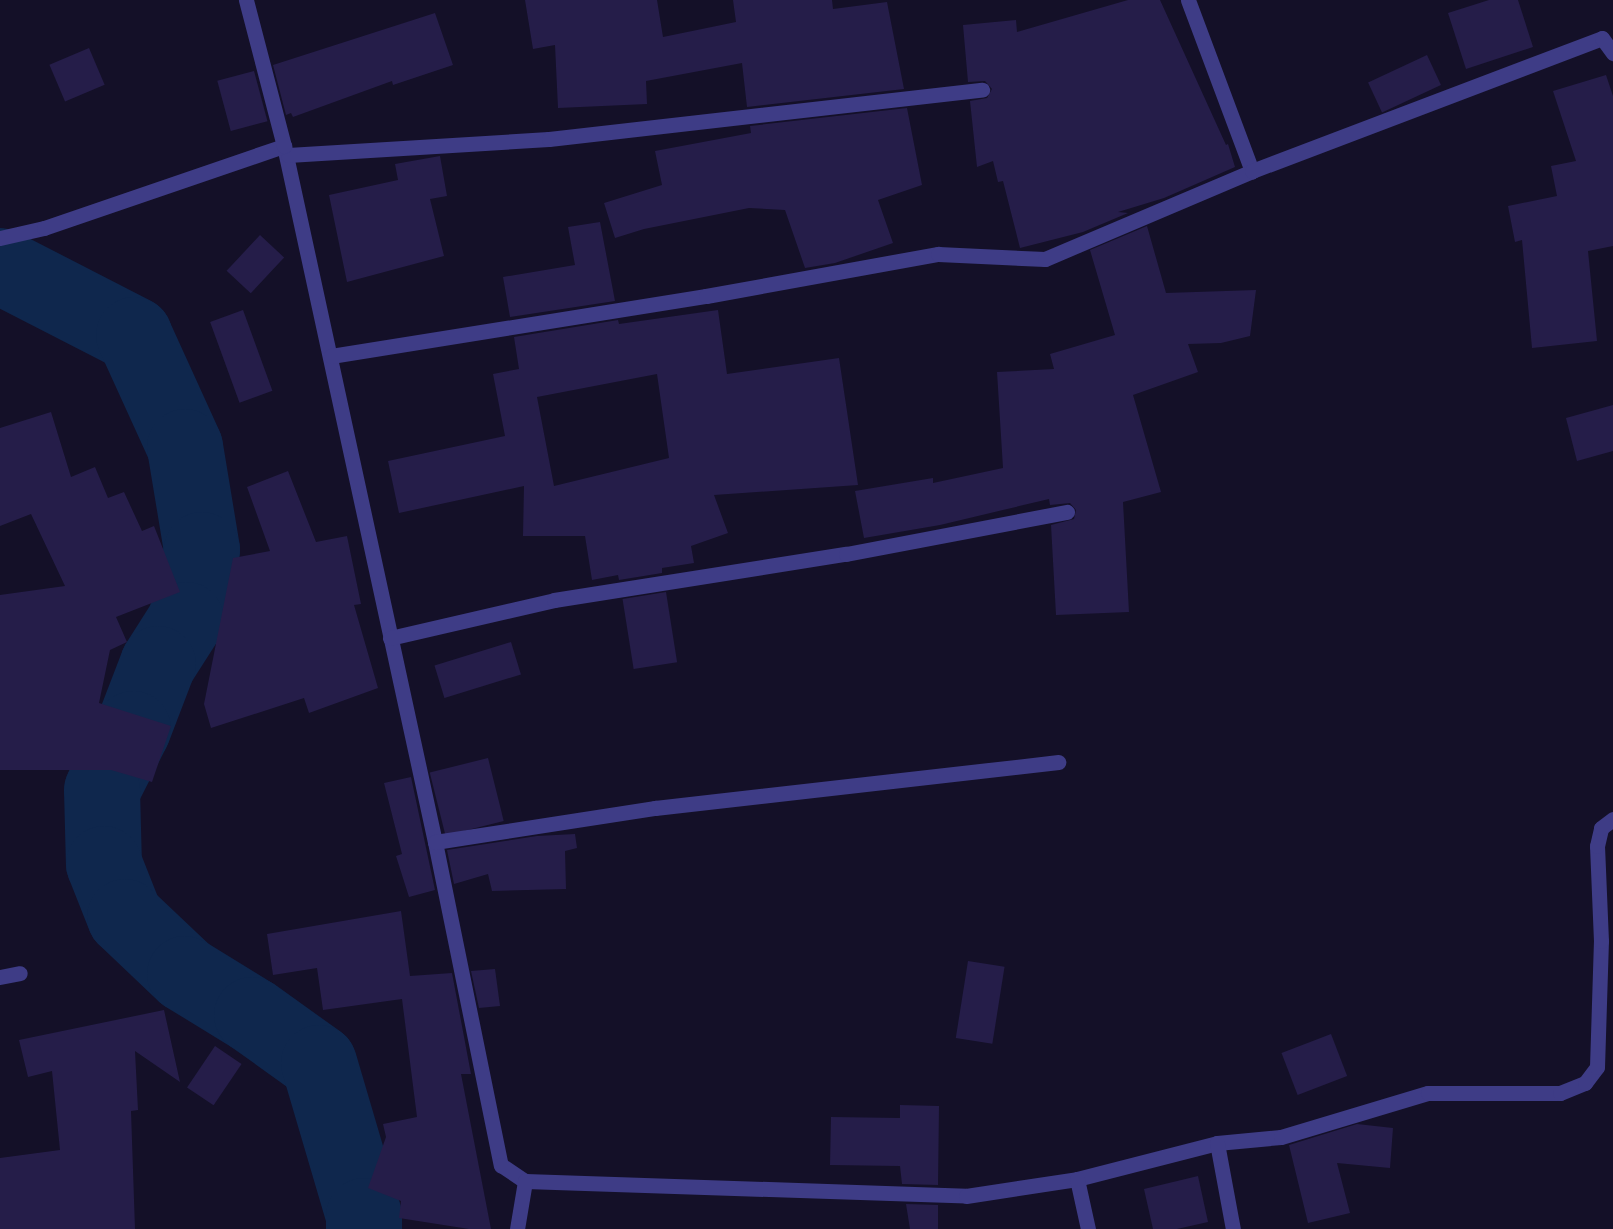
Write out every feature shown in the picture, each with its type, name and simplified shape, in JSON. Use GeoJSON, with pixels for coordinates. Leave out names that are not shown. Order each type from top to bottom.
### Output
{"type":"FeatureCollection","features":[{"type":"Feature","properties":{"kind":"street"},"geometry":{"type":"LineString","coordinates":[[246,0],[286,151],[435,842],[501,1165],[525,1181],[966,1196],[1077,1179],[1217,1143],[1281,1137],[1428,1093],[1560,1093],[1585,1083],[1597,1067],[1601,941],[1597,846],[1601,828],[1613,819]]}},
{"type":"Feature","properties":{"kind":"street"},"geometry":{"type":"LineString","coordinates":[[1188,0],[1252,171]]}},
{"type":"Feature","properties":{"kind":"street"},"geometry":{"type":"LineString","coordinates":[[331,357],[706,296],[938,254],[1046,260],[1252,171],[1602,38],[1613,52]]}},
{"type":"Feature","properties":{"kind":"street"},"geometry":{"type":"LineString","coordinates":[[0,238],[44,228],[286,151],[549,139],[982,90]]}},
{"type":"Feature","properties":{"kind":"street"},"geometry":{"type":"LineString","coordinates":[[390,638],[554,600],[846,554],[1068,512]]}},
{"type":"Feature","properties":{"kind":"street"},"geometry":{"type":"LineString","coordinates":[[435,842],[655,808],[1058,762]]}},
{"type":"Feature","properties":{"kind":"street"},"geometry":{"type":"LineString","coordinates":[[0,977],[20,973]]}},
{"type":"Feature","properties":{"kind":"street"},"geometry":{"type":"LineString","coordinates":[[1217,1143],[1233,1229]]}},
{"type":"Feature","properties":{"kind":"street"},"geometry":{"type":"LineString","coordinates":[[1077,1179],[1088,1229]]}},
{"type":"Feature","properties":{"kind":"street"},"geometry":{"type":"LineString","coordinates":[[517,1229],[525,1181]]}},
{"type":"Feature","properties":{"kind":"building"},"geometry":{"type":"Polygon","coordinates":[[[525,0],[657,0],[663,37],[736,22],[733,0],[832,0],[833,9],[887,2],[904,89],[747,107],[742,63],[646,81],[647,104],[558,108],[555,45],[533,49],[525,0]]]}},
{"type":"Feature","properties":{"kind":"building"},"geometry":{"type":"Polygon","coordinates":[[[1128,0],[1160,0],[1226,145],[1228,144],[1235,167],[1164,198],[1118,212],[1128,213],[1083,232],[1020,248],[1003,181],[998,182],[993,161],[977,167],[970,101],[987,98],[992,89],[985,81],[968,82],[963,25],[1016,20],[1017,32],[1128,0]]]}},
{"type":"Feature","properties":{"kind":"building"},"geometry":{"type":"Polygon","coordinates":[[[1489,0],[1518,0],[1533,47],[1466,69],[1448,13],[1489,0]]]}},
{"type":"Feature","properties":{"kind":"building"},"geometry":{"type":"Polygon","coordinates":[[[435,13],[453,65],[393,85],[392,81],[293,117],[291,113],[286,115],[273,65],[435,13]]]}},
{"type":"Feature","properties":{"kind":"building"},"geometry":{"type":"Polygon","coordinates":[[[89,48],[105,85],[65,102],[49,65],[89,48]]]}},
{"type":"Feature","properties":{"kind":"building"},"geometry":{"type":"Polygon","coordinates":[[[1427,55],[1441,85],[1382,112],[1368,82],[1427,55]]]}},
{"type":"Feature","properties":{"kind":"building"},"geometry":{"type":"Polygon","coordinates":[[[254,71],[267,121],[231,131],[217,81],[254,71]]]}},
{"type":"Feature","properties":{"kind":"building"},"geometry":{"type":"Polygon","coordinates":[[[1606,75],[1613,96],[1613,246],[1588,251],[1597,341],[1532,348],[1522,240],[1515,242],[1508,206],[1557,196],[1551,166],[1576,161],[1553,91],[1606,75]]]}},
{"type":"Feature","properties":{"kind":"building"},"geometry":{"type":"Polygon","coordinates":[[[907,108],[922,185],[878,200],[893,243],[835,263],[805,268],[785,210],[749,208],[644,229],[615,238],[604,203],[662,185],[655,151],[751,133],[750,126],[907,108]]]}},
{"type":"Feature","properties":{"kind":"building"},"geometry":{"type":"Polygon","coordinates":[[[440,156],[447,196],[430,199],[444,256],[347,282],[329,195],[398,180],[395,164],[440,156]]]}},
{"type":"Feature","properties":{"kind":"building"},"geometry":{"type":"Polygon","coordinates":[[[600,222],[615,301],[510,317],[503,277],[575,265],[568,227],[600,222]]]}},
{"type":"Feature","properties":{"kind":"building"},"geometry":{"type":"Polygon","coordinates":[[[1147,226],[1166,293],[1256,290],[1250,336],[1221,343],[1188,344],[1198,372],[1133,395],[1161,492],[1123,502],[1129,612],[1056,615],[1051,525],[1074,519],[1076,510],[1070,503],[1050,505],[1049,499],[940,525],[864,538],[855,491],[933,478],[933,483],[1003,468],[997,372],[1054,369],[1050,354],[1115,335],[1090,250],[1147,226]]]}},
{"type":"Feature","properties":{"kind":"building"},"geometry":{"type":"Polygon","coordinates":[[[260,235],[284,258],[251,293],[227,271],[260,235]]]}},
{"type":"Feature","properties":{"kind":"building"},"geometry":{"type":"Polygon","coordinates":[[[243,310],[272,391],[240,403],[210,322],[243,310]]]}},
{"type":"Feature","properties":{"kind":"building"},"geometry":{"type":"Polygon","coordinates":[[[718,310],[727,374],[839,358],[858,485],[714,495],[728,533],[691,546],[694,563],[662,568],[662,573],[619,580],[618,575],[592,580],[585,536],[523,536],[524,486],[399,513],[388,461],[505,436],[493,374],[519,369],[514,337],[618,320],[619,324],[718,310]],[[657,374],[537,397],[554,486],[669,458],[657,374]]]}},
{"type":"Feature","properties":{"kind":"building"},"geometry":{"type":"Polygon","coordinates":[[[1613,405],[1613,451],[1577,461],[1566,418],[1613,405]]]}},
{"type":"Feature","properties":{"kind":"building"},"geometry":{"type":"Polygon","coordinates":[[[51,412],[71,477],[95,467],[108,498],[124,492],[142,531],[154,526],[180,592],[116,617],[127,642],[110,650],[99,703],[171,726],[152,782],[111,770],[0,770],[0,595],[65,586],[31,514],[0,526],[0,428],[51,412]]]}},
{"type":"Feature","properties":{"kind":"building"},"geometry":{"type":"Polygon","coordinates":[[[288,471],[316,542],[347,536],[361,604],[354,605],[378,688],[309,713],[304,698],[211,728],[204,704],[233,558],[270,551],[247,487],[288,471]]]}},
{"type":"Feature","properties":{"kind":"building"},"geometry":{"type":"Polygon","coordinates":[[[666,592],[677,662],[634,669],[623,599],[666,592]]]}},
{"type":"Feature","properties":{"kind":"building"},"geometry":{"type":"Polygon","coordinates":[[[511,642],[521,675],[444,698],[434,665],[511,642]]]}},
{"type":"Feature","properties":{"kind":"building"},"geometry":{"type":"Polygon","coordinates":[[[488,758],[504,821],[446,836],[430,773],[488,758]]]}},
{"type":"Feature","properties":{"kind":"building"},"geometry":{"type":"Polygon","coordinates":[[[411,777],[435,890],[409,897],[396,856],[402,854],[384,783],[411,777]]]}},
{"type":"Feature","properties":{"kind":"building"},"geometry":{"type":"Polygon","coordinates":[[[575,834],[577,848],[565,851],[566,889],[492,891],[488,874],[454,884],[447,850],[537,836],[575,834]]]}},
{"type":"Feature","properties":{"kind":"building"},"geometry":{"type":"Polygon","coordinates":[[[401,911],[410,976],[452,973],[471,1074],[461,1074],[491,1229],[469,1229],[399,1218],[401,1201],[368,1188],[386,1137],[383,1124],[417,1117],[402,999],[323,1010],[317,968],[273,975],[267,934],[401,911]]]}},
{"type":"Feature","properties":{"kind":"building"},"geometry":{"type":"Polygon","coordinates":[[[968,961],[1005,967],[992,1044],[956,1038],[968,961]]]}},
{"type":"Feature","properties":{"kind":"building"},"geometry":{"type":"Polygon","coordinates":[[[495,969],[500,1006],[479,1008],[471,971],[495,969]]]}},
{"type":"Feature","properties":{"kind":"building"},"geometry":{"type":"Polygon","coordinates":[[[164,1010],[180,1082],[135,1051],[138,1110],[131,1111],[135,1229],[0,1229],[0,1158],[60,1150],[52,1071],[28,1077],[19,1040],[164,1010]]]}},
{"type":"Feature","properties":{"kind":"building"},"geometry":{"type":"Polygon","coordinates":[[[1331,1034],[1347,1076],[1298,1095],[1282,1053],[1331,1034]]]}},
{"type":"Feature","properties":{"kind":"building"},"geometry":{"type":"Polygon","coordinates":[[[215,1046],[242,1064],[214,1105],[187,1087],[215,1046]]]}},
{"type":"Feature","properties":{"kind":"building"},"geometry":{"type":"Polygon","coordinates":[[[900,1105],[939,1106],[938,1185],[902,1184],[900,1166],[830,1165],[831,1117],[900,1118],[900,1105]]]}},
{"type":"Feature","properties":{"kind":"building"},"geometry":{"type":"Polygon","coordinates":[[[1357,1124],[1393,1128],[1390,1168],[1337,1163],[1350,1213],[1308,1223],[1289,1145],[1357,1124]]]}},
{"type":"Feature","properties":{"kind":"building"},"geometry":{"type":"Polygon","coordinates":[[[1198,1176],[1208,1222],[1177,1229],[1153,1229],[1144,1189],[1198,1176]]]}},
{"type":"Feature","properties":{"kind":"building"},"geometry":{"type":"Polygon","coordinates":[[[906,1204],[938,1205],[938,1229],[910,1229],[906,1204]]]}},
{"type":"Feature","properties":{"kind":"waterway"},"geometry":{"type":"LineString","coordinates":[[0,266],[134,335],[185,447],[202,550],[186,620],[158,664],[133,729],[102,790],[104,864],[125,917],[185,974],[252,1015],[319,1063],[364,1216],[364,1229]]}}]}
